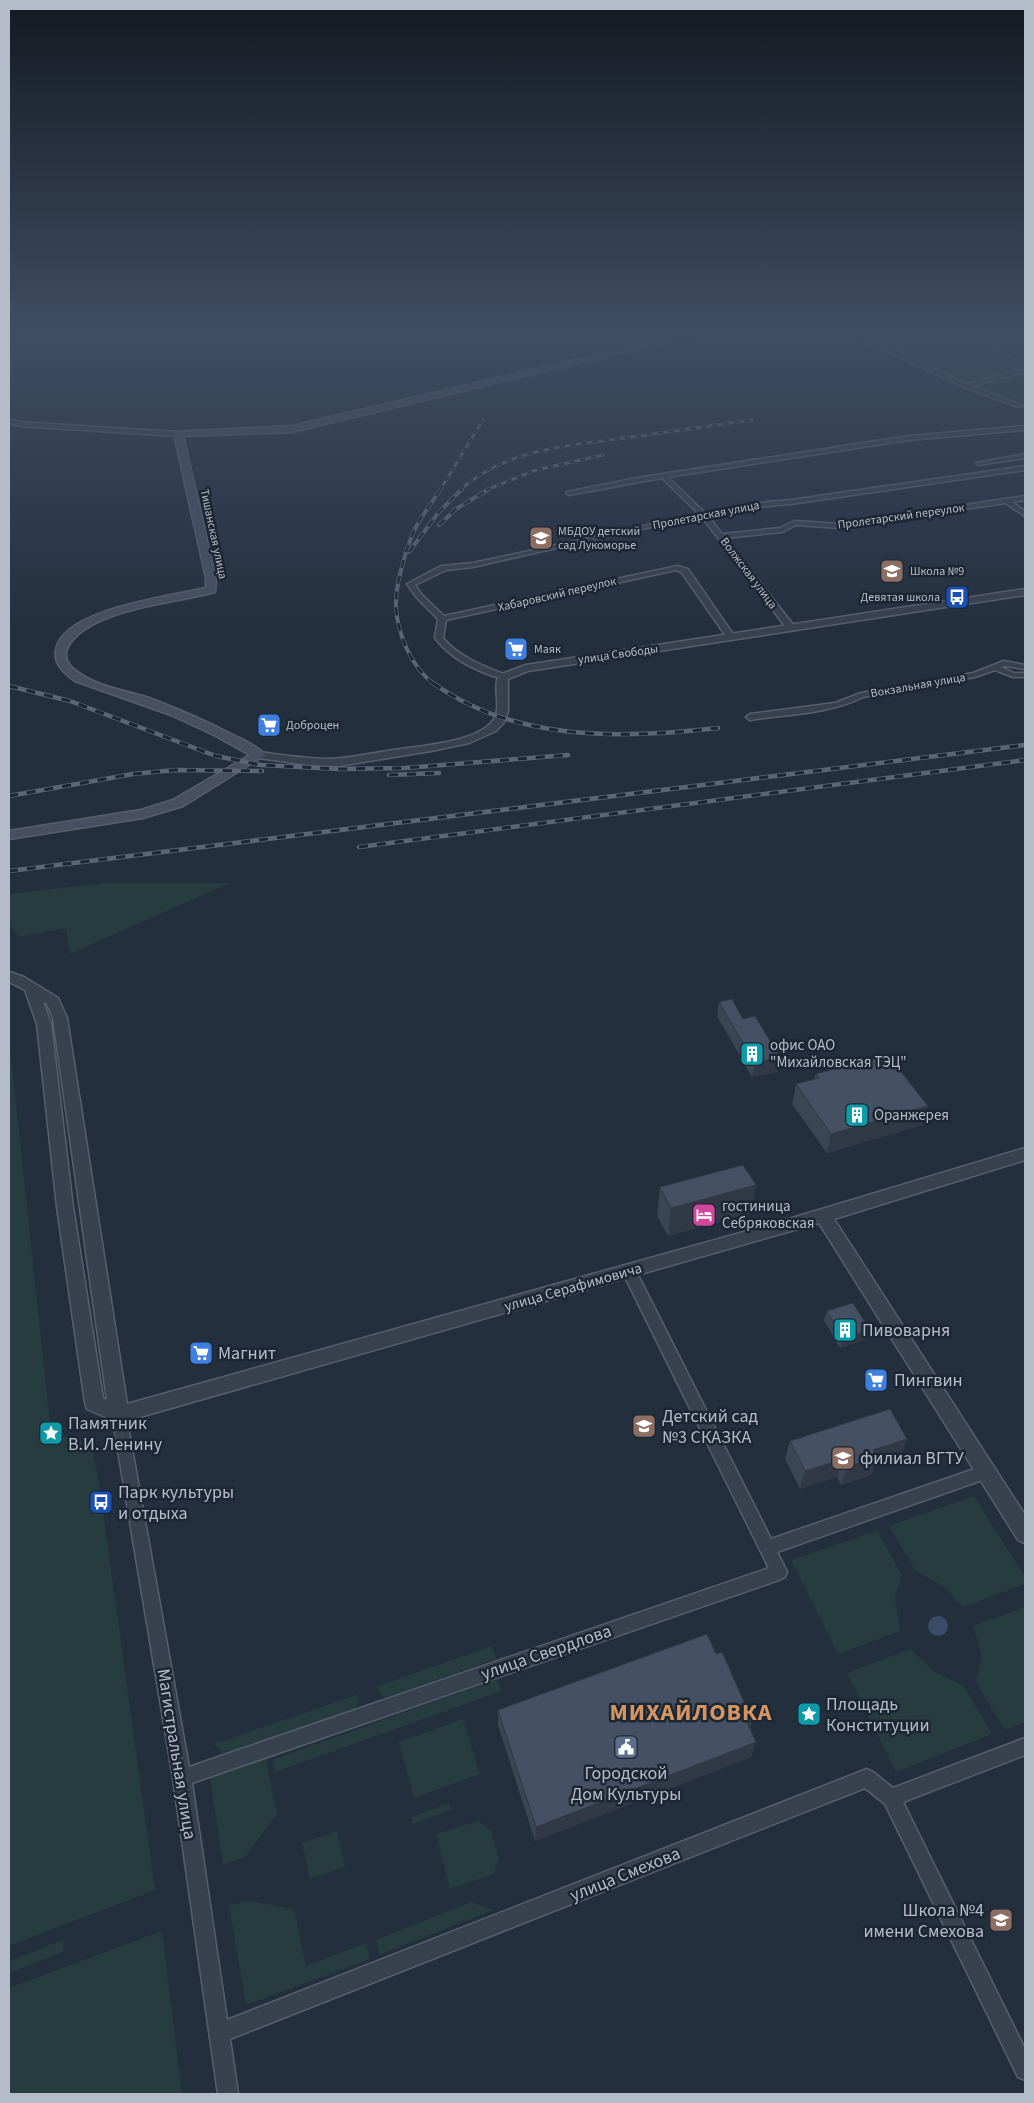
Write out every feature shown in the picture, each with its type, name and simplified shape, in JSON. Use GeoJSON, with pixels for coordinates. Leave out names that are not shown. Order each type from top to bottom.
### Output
{"type":"FeatureCollection","features":[{"type":"Feature","properties":{"kind":"main road"},"geometry":{"type":"LineString","coordinates":[[178,434],[220,432]]}},
{"type":"Feature","properties":{"kind":"main road","name":"Тишанская улица"},"geometry":{"type":"LineString","coordinates":[[178,434],[211,578],[211,590],[121,611],[84,625],[68,636],[61,650],[60,658],[70,673],[222,733],[260,754]]}},
{"type":"Feature","properties":{"kind":"main road"},"geometry":{"type":"LineString","coordinates":[[9,835],[135,816],[178,803],[260,754]]}},
{"type":"Feature","properties":{"kind":"street"},"geometry":{"type":"LineString","coordinates":[[149,432],[178,434]]}},
{"type":"Feature","properties":{"kind":"street"},"geometry":{"type":"LineString","coordinates":[[568,493],[663,476],[909,438],[977,432]]}},
{"type":"Feature","properties":{"kind":"street"},"geometry":{"type":"LineString","coordinates":[[979,463],[1025,456]]}},
{"type":"Feature","properties":{"kind":"street","name":"Пролетарская улица"},"geometry":{"type":"LineString","coordinates":[[442,619],[411,587],[412,582],[444,568],[473,565],[703,514],[757,506],[770,502],[791,502],[1025,468]]}},
{"type":"Feature","properties":{"kind":"street","name":"Волжская улица"},"geometry":{"type":"LineString","coordinates":[[663,476],[703,514],[791,628]]}},
{"type":"Feature","properties":{"kind":"street","name":"Пролетарский переулок"},"geometry":{"type":"LineString","coordinates":[[720,536],[782,530],[795,523],[840,526],[1025,498]]}},
{"type":"Feature","properties":{"kind":"street"},"geometry":{"type":"LineString","coordinates":[[1006,501],[1025,514]]}},
{"type":"Feature","properties":{"kind":"street","name":"Хабаровский переулок"},"geometry":{"type":"LineString","coordinates":[[442,619],[677,568],[685,571],[731,638]]}},
{"type":"Feature","properties":{"kind":"street","name":"улица Свободы"},"geometry":{"type":"LineString","coordinates":[[503,677],[526,668],[1025,592]]}},
{"type":"Feature","properties":{"kind":"street"},"geometry":{"type":"LineString","coordinates":[[260,754],[294,760],[338,762],[456,744],[482,735],[499,723],[502,713],[501,685],[503,677],[458,657],[446,647],[439,638],[442,619]]}},
{"type":"Feature","properties":{"kind":"street","name":"Вокзальная улица"},"geometry":{"type":"LineString","coordinates":[[750,717],[835,705],[847,702],[861,694],[975,675],[1004,663],[1025,667]]}},
{"type":"Feature","properties":{"kind":"street"},"geometry":{"type":"LineString","coordinates":[[995,667],[1013,676],[1025,675]]}},
{"type":"Feature","properties":{"kind":"street"},"geometry":{"type":"LineString","coordinates":[[9,978],[19,980],[53,1001],[60,1018],[111,1348],[119,1415]]}},
{"type":"Feature","properties":{"kind":"street"},"geometry":{"type":"LineString","coordinates":[[31,987],[44,1024],[66,1207],[94,1403],[119,1415]]}},
{"type":"Feature","properties":{"kind":"street","name":"улица Серафимовича"},"geometry":{"type":"LineString","coordinates":[[119,1415],[482,1314],[629,1270],[823,1216],[1025,1154]]}},
{"type":"Feature","properties":{"kind":"street"},"geometry":{"type":"LineString","coordinates":[[823,1216],[1025,1533]]}},
{"type":"Feature","properties":{"kind":"street","name":"улица Свердлова"},"geometry":{"type":"LineString","coordinates":[[182,1778],[779,1572],[629,1270]]}},
{"type":"Feature","properties":{"kind":"street","name":"Магистральная улица"},"geometry":{"type":"LineString","coordinates":[[119,1415],[182,1778],[228,2094]]}},
{"type":"Feature","properties":{"kind":"street"},"geometry":{"type":"LineString","coordinates":[[767,1548],[986,1472]]}},
{"type":"Feature","properties":{"kind":"street"},"geometry":{"type":"LineString","coordinates":[[1025,1747],[891,1798],[1025,2070]]}},
{"type":"Feature","properties":{"kind":"street","name":"улица Смехова"},"geometry":{"type":"LineString","coordinates":[[219,2033],[866,1778],[891,1798]]}},
{"type":"Feature","properties":{"kind":"green space"},"geometry":{"type":"Polygon","coordinates":[[[106,883],[230,883],[70,954],[66,928],[18,937],[9,922],[9,894],[106,883]]]}},
{"type":"Feature","properties":{"kind":"green space"},"geometry":{"type":"Polygon","coordinates":[[[9,1037],[51,1433],[91,1444],[99,1482],[155,1890],[9,1946],[9,1037]]]}},
{"type":"Feature","properties":{"kind":"green space"},"geometry":{"type":"Polygon","coordinates":[[[974,1496],[1025,1577],[1025,1584],[963,1607],[943,1586],[916,1571],[889,1526],[974,1496]]]}},
{"type":"Feature","properties":{"kind":"green space"},"geometry":{"type":"Polygon","coordinates":[[[877,1531],[902,1575],[895,1598],[900,1631],[838,1654],[791,1560],[877,1531]]]}},
{"type":"Feature","properties":{"kind":"green space"},"geometry":{"type":"Polygon","coordinates":[[[1025,1607],[1025,1722],[1005,1730],[976,1682],[982,1656],[973,1626],[1025,1607]]]}},
{"type":"Feature","properties":{"kind":"green space"},"geometry":{"type":"Polygon","coordinates":[[[492,1646],[496,1659],[384,1698],[375,1687],[492,1646]]]}},
{"type":"Feature","properties":{"kind":"green space"},"geometry":{"type":"Polygon","coordinates":[[[910,1649],[935,1672],[964,1686],[992,1734],[896,1772],[847,1673],[910,1649]]]}},
{"type":"Feature","properties":{"kind":"green space"},"geometry":{"type":"Polygon","coordinates":[[[497,1679],[502,1691],[275,1772],[272,1760],[497,1679]]]}},
{"type":"Feature","properties":{"kind":"green space"},"geometry":{"type":"Polygon","coordinates":[[[359,1694],[355,1709],[225,1755],[214,1744],[359,1694]]]}},
{"type":"Feature","properties":{"kind":"green space"},"geometry":{"type":"Polygon","coordinates":[[[463,1719],[480,1774],[414,1798],[399,1742],[463,1719]]]}},
{"type":"Feature","properties":{"kind":"green space"},"geometry":{"type":"Polygon","coordinates":[[[266,1759],[277,1814],[245,1857],[223,1865],[210,1778],[266,1759]]]}},
{"type":"Feature","properties":{"kind":"green space"},"geometry":{"type":"Polygon","coordinates":[[[449,1803],[451,1810],[413,1824],[411,1817],[449,1803]]]}},
{"type":"Feature","properties":{"kind":"green space"},"geometry":{"type":"Polygon","coordinates":[[[478,1821],[491,1830],[499,1859],[494,1874],[450,1889],[436,1834],[478,1821]]]}},
{"type":"Feature","properties":{"kind":"green space"},"geometry":{"type":"Polygon","coordinates":[[[337,1831],[345,1867],[310,1879],[302,1843],[337,1831]]]}},
{"type":"Feature","properties":{"kind":"green space"},"geometry":{"type":"Polygon","coordinates":[[[248,1901],[294,1909],[306,1966],[366,1943],[370,1959],[246,2005],[229,1906],[248,1901]]]}},
{"type":"Feature","properties":{"kind":"green space"},"geometry":{"type":"Polygon","coordinates":[[[471,1902],[493,1910],[379,1955],[376,1940],[471,1902]]]}},
{"type":"Feature","properties":{"kind":"green space"},"geometry":{"type":"Polygon","coordinates":[[[162,1931],[182,2094],[9,2094],[9,1988],[162,1931]]]}},
{"type":"Feature","properties":{"kind":"green space"},"geometry":{"type":"Polygon","coordinates":[[[63,1940],[64,1952],[9,1973],[9,1961],[63,1940]]]}},
{"type":"Feature","properties":{"kind":"water"},"geometry":{"type":"Polygon","coordinates":[[[938,1616],[945,1619],[948,1626],[945,1633],[938,1636],[931,1633],[928,1626],[931,1619],[938,1616]]]}},
{"type":"Feature","properties":{"kind":"building"},"geometry":{"type":"Polygon","coordinates":[[[732,999],[743,1019],[755,1016],[780,1057],[755,1063],[719,1002],[732,999]]]}},
{"type":"Feature","properties":{"kind":"building"},"geometry":{"type":"Polygon","coordinates":[[[887,1054],[928,1106],[831,1134],[796,1084],[819,1078],[816,1074],[887,1054]]]}},
{"type":"Feature","properties":{"kind":"building"},"geometry":{"type":"Polygon","coordinates":[[[743,1165],[756,1185],[671,1208],[660,1187],[743,1165]]]}},
{"type":"Feature","properties":{"kind":"building"},"geometry":{"type":"Polygon","coordinates":[[[853,1303],[870,1330],[843,1338],[827,1311],[853,1303]]]}},
{"type":"Feature","properties":{"kind":"building"},"geometry":{"type":"Polygon","coordinates":[[[890,1409],[907,1439],[873,1450],[878,1457],[847,1467],[843,1459],[805,1471],[790,1441],[890,1409]]]}},
{"type":"Feature","properties":{"kind":"building","name":"Городской Дом Культуры"},"geometry":{"type":"Polygon","coordinates":[[[707,1634],[716,1654],[722,1652],[752,1720],[747,1722],[756,1742],[536,1827],[498,1710],[707,1634]]]}},
{"type":"Feature","properties":{"kind":"railway"},"geometry":{"type":"LineString","coordinates":[[440,490],[476,432]]}},
{"type":"Feature","properties":{"kind":"railway"},"geometry":{"type":"LineString","coordinates":[[460,490],[478,476],[498,465],[519,457],[564,446],[666,432]]}},
{"type":"Feature","properties":{"kind":"railway"},"geometry":{"type":"LineString","coordinates":[[486,490],[536,470],[603,455]]}},
{"type":"Feature","properties":{"kind":"railway"},"geometry":{"type":"LineString","coordinates":[[434,684],[419,669],[407,649],[399,628],[396,599],[398,581],[408,545],[420,519],[441,489]]}},
{"type":"Feature","properties":{"kind":"railway"},"geometry":{"type":"LineString","coordinates":[[409,552],[439,512],[462,489]]}},
{"type":"Feature","properties":{"kind":"railway"},"geometry":{"type":"LineString","coordinates":[[439,525],[456,509],[489,489]]}},
{"type":"Feature","properties":{"kind":"railway"},"geometry":{"type":"LineString","coordinates":[[433,683],[465,702],[499,716],[534,726],[570,732],[644,734],[718,728]]}},
{"type":"Feature","properties":{"kind":"railway"},"geometry":{"type":"LineString","coordinates":[[9,686],[70,701],[216,756],[261,765],[340,769],[405,768],[568,755]]}},
{"type":"Feature","properties":{"kind":"railway"},"geometry":{"type":"LineString","coordinates":[[9,871],[1025,745]]}},
{"type":"Feature","properties":{"kind":"railway"},"geometry":{"type":"LineString","coordinates":[[359,847],[1025,760]]}},
{"type":"Feature","properties":{"kind":"railway"},"geometry":{"type":"LineString","coordinates":[[9,796],[133,774],[175,770],[262,771]]}},
{"type":"Feature","properties":{"kind":"railway"},"geometry":{"type":"LineString","coordinates":[[389,775],[439,773]]}},
{"type":"Feature","properties":{"kind":"place","name":"МБДОУ детский сад Лукоморье"},"geometry":{"type":"Point","coordinates":[541,538]}},
{"type":"Feature","properties":{"kind":"place","name":"Школа №9"},"geometry":{"type":"Point","coordinates":[892,571]}},
{"type":"Feature","properties":{"kind":"place","name":"Девятая школа"},"geometry":{"type":"Point","coordinates":[957,597]}},
{"type":"Feature","properties":{"kind":"place","name":"Mаяк"},"geometry":{"type":"Point","coordinates":[516,649]}},
{"type":"Feature","properties":{"kind":"place","name":"Доброцен"},"geometry":{"type":"Point","coordinates":[269,725]}},
{"type":"Feature","properties":{"kind":"place","name":"офис ОАО \"Михайловская ТЭЦ\""},"geometry":{"type":"Point","coordinates":[752,1054]}},
{"type":"Feature","properties":{"kind":"place","name":"Оранжерея"},"geometry":{"type":"Point","coordinates":[857,1115]}},
{"type":"Feature","properties":{"kind":"place","name":"гостиница Себряковская"},"geometry":{"type":"Point","coordinates":[704,1215]}},
{"type":"Feature","properties":{"kind":"place","name":"Пивоварня"},"geometry":{"type":"Point","coordinates":[845,1330]}},
{"type":"Feature","properties":{"kind":"place","name":"Магнит"},"geometry":{"type":"Point","coordinates":[201,1353]}},
{"type":"Feature","properties":{"kind":"place","name":"Пингвин"},"geometry":{"type":"Point","coordinates":[876,1380]}},
{"type":"Feature","properties":{"kind":"place","name":"Детский сад №3 СКАЗКА"},"geometry":{"type":"Point","coordinates":[644,1426]}},
{"type":"Feature","properties":{"kind":"place","name":"Памятник В.И. Ленину"},"geometry":{"type":"Point","coordinates":[51,1433]}},
{"type":"Feature","properties":{"kind":"place","name":"филиал ВГТУ"},"geometry":{"type":"Point","coordinates":[843,1458]}},
{"type":"Feature","properties":{"kind":"place","name":"Парк культуры и отдыха"},"geometry":{"type":"Point","coordinates":[101,1502]}},
{"type":"Feature","properties":{"kind":"place","name":"Площадь Конституции"},"geometry":{"type":"Point","coordinates":[809,1714]}},
{"type":"Feature","properties":{"kind":"place","name":"Городской Дом Культуры"},"geometry":{"type":"Point","coordinates":[626,1747]}},
{"type":"Feature","properties":{"kind":"place","name":"Школа №4 имени Смехова"},"geometry":{"type":"Point","coordinates":[1001,1920]}},
{"type":"Feature","properties":{"kind":"district","name":"МИХАЙЛОВКА"},"geometry":{"type":"Point","coordinates":[691,1712]}}]}
